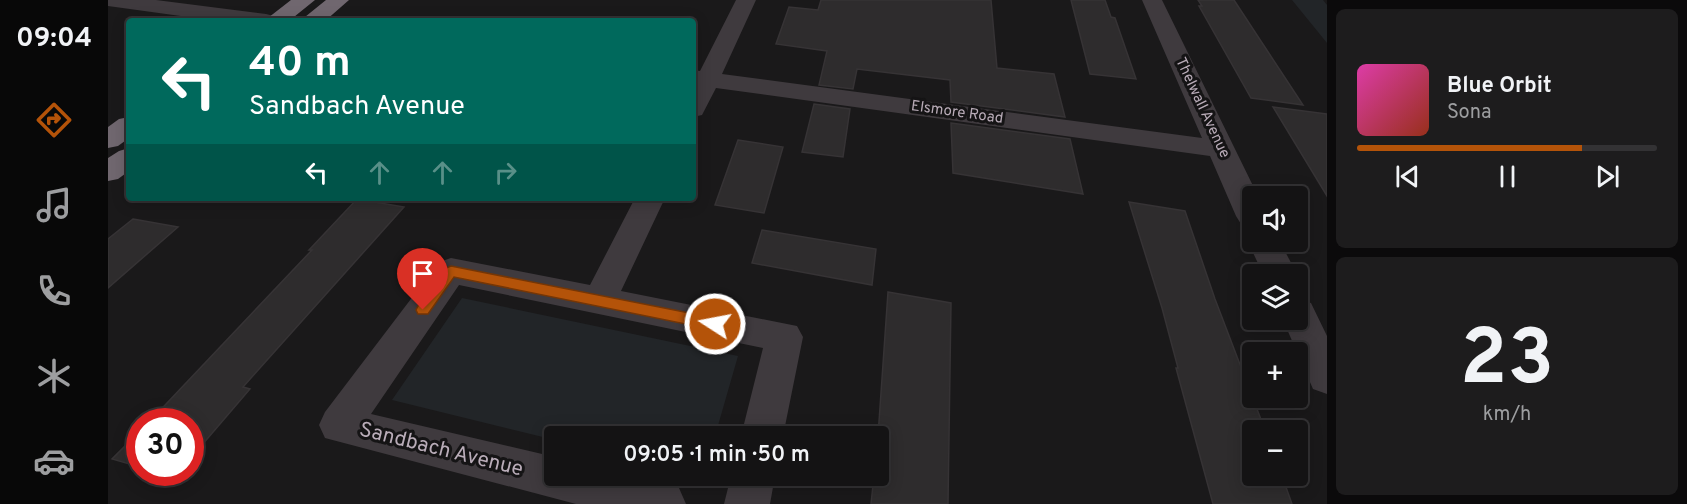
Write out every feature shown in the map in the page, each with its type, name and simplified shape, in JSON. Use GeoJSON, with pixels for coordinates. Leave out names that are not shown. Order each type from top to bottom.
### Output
{"type":"FeatureCollection","features":[{"type":"Feature","properties":{"kind":"highway"},"geometry":{"type":"LineString","coordinates":[[279,18],[305,0]]}},
{"type":"Feature","properties":{"kind":"highway"},"geometry":{"type":"LineString","coordinates":[[315,18],[339,0]]}},
{"type":"Feature","properties":{"kind":"highway"},"geometry":{"type":"LineString","coordinates":[[108,140],[126,127]]}},
{"type":"Feature","properties":{"kind":"highway"},"geometry":{"type":"LineString","coordinates":[[108,172],[126,159]]}},
{"type":"Feature","properties":{"kind":"street"},"geometry":{"type":"LineString","coordinates":[[108,0],[243,18]]}},
{"type":"Feature","properties":{"kind":"street"},"geometry":{"type":"LineString","coordinates":[[696,96],[700,78],[746,0]]}},
{"type":"Feature","properties":{"kind":"street","name":"Thelwall Avenue"},"geometry":{"type":"LineString","coordinates":[[1152,0],[1242,194]]}},
{"type":"Feature","properties":{"kind":"street","name":"Elsmore Road"},"geometry":{"type":"LineString","coordinates":[[700,78],[1221,149]]}},
{"type":"Feature","properties":{"kind":"street"},"geometry":{"type":"LineString","coordinates":[[599,301],[649,201]]}},
{"type":"Feature","properties":{"kind":"street","name":"Sandbach Avenue"},"geometry":{"type":"LineString","coordinates":[[663,504],[340,425],[451,271],[784,338],[764,426]]}},
{"type":"Feature","properties":{"kind":"street"},"geometry":{"type":"LineString","coordinates":[[1306,330],[1327,377]]}},
{"type":"Feature","properties":{"kind":"street"},"geometry":{"type":"LineString","coordinates":[[747,504],[751,486]]}},
{"type":"Feature","properties":{"kind":"shaded area"},"geometry":{"type":"Polygon","coordinates":[[[1292,0],[1323,0],[1327,5],[1327,43],[1292,0]]]}},
{"type":"Feature","properties":{"kind":"shaded area"},"geometry":{"type":"Polygon","coordinates":[[[462,298],[738,356],[718,426],[544,426],[544,437],[392,400],[462,298]]]}},
{"type":"Feature","properties":{"kind":"building"},"geometry":{"type":"Polygon","coordinates":[[[821,0],[991,0],[997,68],[1054,74],[1065,117],[951,102],[950,80],[857,69],[853,89],[819,85],[827,51],[776,44],[789,7],[818,10],[821,0]]]}},
{"type":"Feature","properties":{"kind":"building"},"geometry":{"type":"Polygon","coordinates":[[[1071,0],[1105,0],[1111,17],[1115,18],[1136,79],[1090,74],[1071,0]]]}},
{"type":"Feature","properties":{"kind":"building"},"geometry":{"type":"Polygon","coordinates":[[[1198,0],[1234,0],[1303,105],[1251,98],[1199,6],[1202,6],[1198,0]]]}},
{"type":"Feature","properties":{"kind":"building"},"geometry":{"type":"Polygon","coordinates":[[[814,104],[850,109],[843,157],[802,152],[814,104]]]}},
{"type":"Feature","properties":{"kind":"building"},"geometry":{"type":"Polygon","coordinates":[[[1273,107],[1327,114],[1327,196],[1273,107]]]}},
{"type":"Feature","properties":{"kind":"building"},"geometry":{"type":"Polygon","coordinates":[[[951,123],[1070,139],[1083,194],[953,173],[951,123]]]}},
{"type":"Feature","properties":{"kind":"building"},"geometry":{"type":"Polygon","coordinates":[[[738,140],[783,147],[764,213],[715,205],[738,140]]]}},
{"type":"Feature","properties":{"kind":"building"},"geometry":{"type":"Polygon","coordinates":[[[355,201],[404,207],[243,387],[250,389],[204,443],[204,408],[162,408],[312,250],[309,250],[355,201]]]}},
{"type":"Feature","properties":{"kind":"building"},"geometry":{"type":"Polygon","coordinates":[[[1129,202],[1185,211],[1242,370],[1242,408],[1257,408],[1261,420],[1242,420],[1242,486],[1286,486],[1292,504],[1213,504],[1162,308],[1129,202]]]}},
{"type":"Feature","properties":{"kind":"building"},"geometry":{"type":"Polygon","coordinates":[[[133,219],[178,227],[108,288],[108,239],[133,219]]]}},
{"type":"Feature","properties":{"kind":"building"},"geometry":{"type":"Polygon","coordinates":[[[762,230],[876,249],[872,285],[752,263],[762,230]]]}},
{"type":"Feature","properties":{"kind":"building"},"geometry":{"type":"Polygon","coordinates":[[[888,292],[951,303],[948,504],[871,504],[873,486],[889,486],[889,426],[879,426],[888,292]]]}},
{"type":"Feature","properties":{"kind":"building"},"geometry":{"type":"Polygon","coordinates":[[[126,445],[126,463],[112,459],[126,445]]]}},
{"type":"Feature","properties":{"kind":"route"},"geometry":{"type":"LineString","coordinates":[[423,310],[451,271],[715,324]]}}]}
